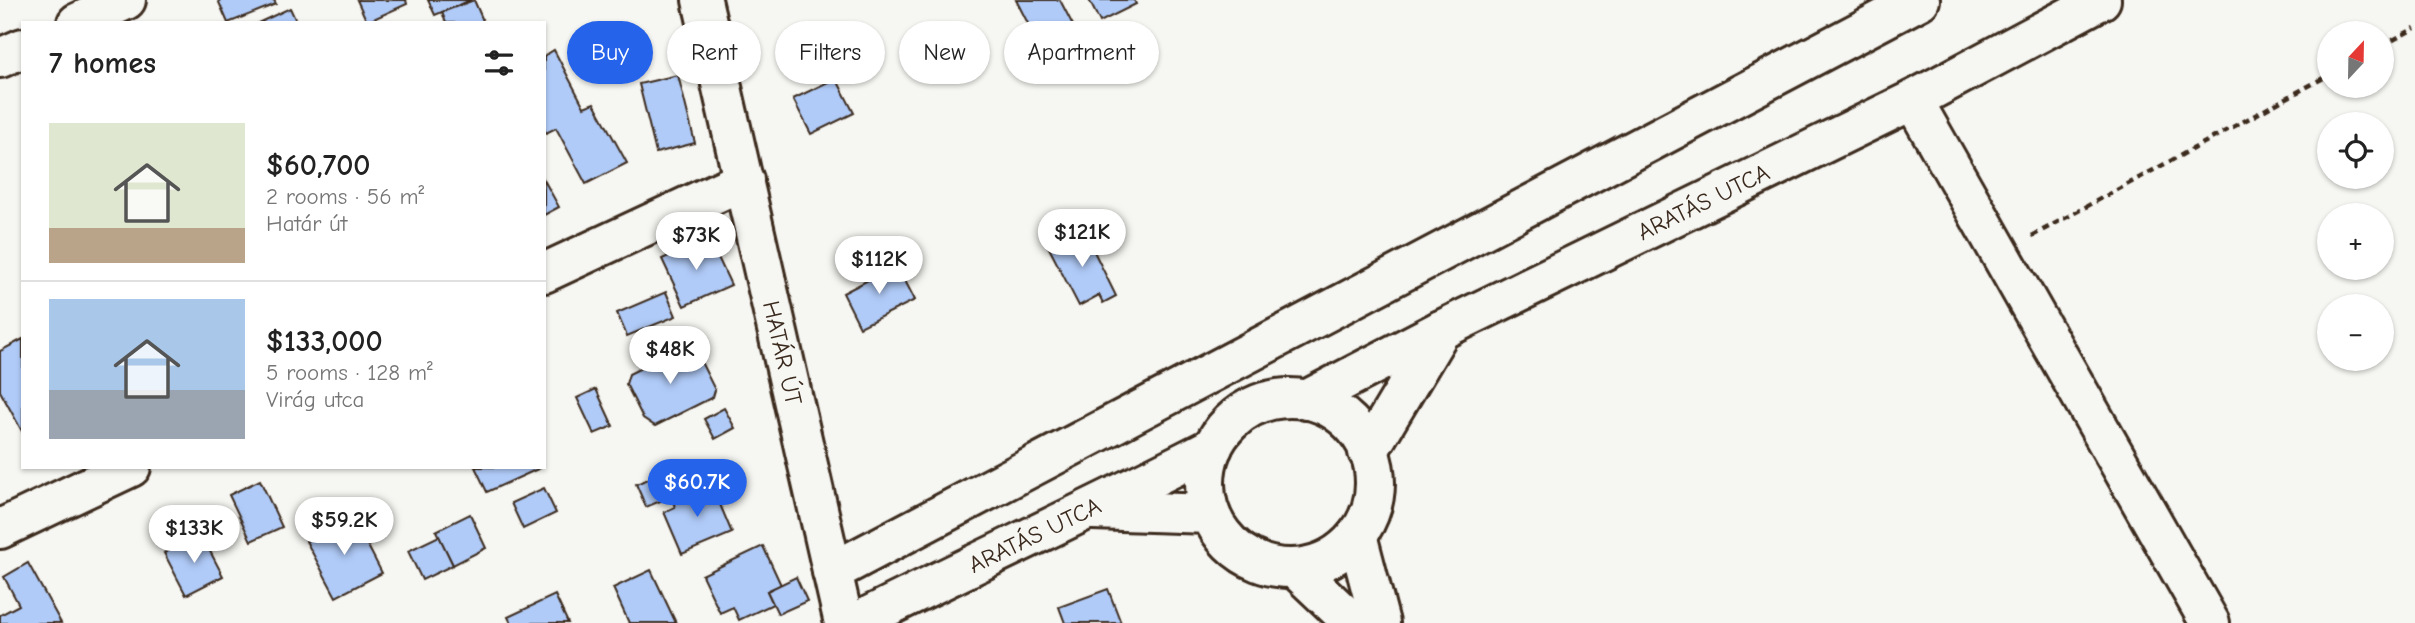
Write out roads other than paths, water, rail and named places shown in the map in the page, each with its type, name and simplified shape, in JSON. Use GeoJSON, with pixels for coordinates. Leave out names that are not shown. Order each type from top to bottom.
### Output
{"type":"FeatureCollection","features":[{"type":"Feature","properties":{"kind":"street"},"geometry":{"type":"LineString","coordinates":[[80,21],[126,0]]}},
{"type":"Feature","properties":{"kind":"street","name":"HATÁR ÚT"},"geometry":{"type":"LineString","coordinates":[[702,0],[844,623]]}},
{"type":"Feature","properties":{"kind":"street"},"geometry":{"type":"LineString","coordinates":[[832,572],[1920,0]]}},
{"type":"Feature","properties":{"kind":"street","name":"ARATÁS UTCA"},"geometry":{"type":"LineString","coordinates":[[1306,400],[1441,330],[1913,100],[2101,0]]}},
{"type":"Feature","properties":{"kind":"street"},"geometry":{"type":"LineString","coordinates":[[0,58],[21,49]]}},
{"type":"Feature","properties":{"kind":"street"},"geometry":{"type":"LineString","coordinates":[[1913,100],[2210,623]]}},
{"type":"Feature","properties":{"kind":"street"},"geometry":{"type":"LineString","coordinates":[[546,272],[744,180]]}},
{"type":"Feature","properties":{"kind":"street"},"geometry":{"type":"LineString","coordinates":[[1368,452],[1441,330]]}},
{"type":"Feature","properties":{"kind":"street"},"geometry":{"type":"LineString","coordinates":[[1268,400],[1306,400],[1322,404],[1345,418],[1363,439],[1373,464],[1375,492],[1368,519],[1357,535],[1331,559],[1306,568],[1276,568],[1248,558],[1225,539],[1209,514],[1204,486],[1208,456],[1222,430],[1242,412],[1268,400]]}},
{"type":"Feature","properties":{"kind":"street","name":"ARATÁS UTCA"},"geometry":{"type":"LineString","coordinates":[[855,623],[953,573],[1090,510],[1213,447]]}},
{"type":"Feature","properties":{"kind":"street"},"geometry":{"type":"LineString","coordinates":[[0,529],[127,469]]}},
{"type":"Feature","properties":{"kind":"street"},"geometry":{"type":"LineString","coordinates":[[1090,510],[1209,514]]}},
{"type":"Feature","properties":{"kind":"street"},"geometry":{"type":"LineString","coordinates":[[1357,535],[1380,623]]}},
{"type":"Feature","properties":{"kind":"street"},"geometry":{"type":"LineString","coordinates":[[1295,568],[1353,623]]}}]}
